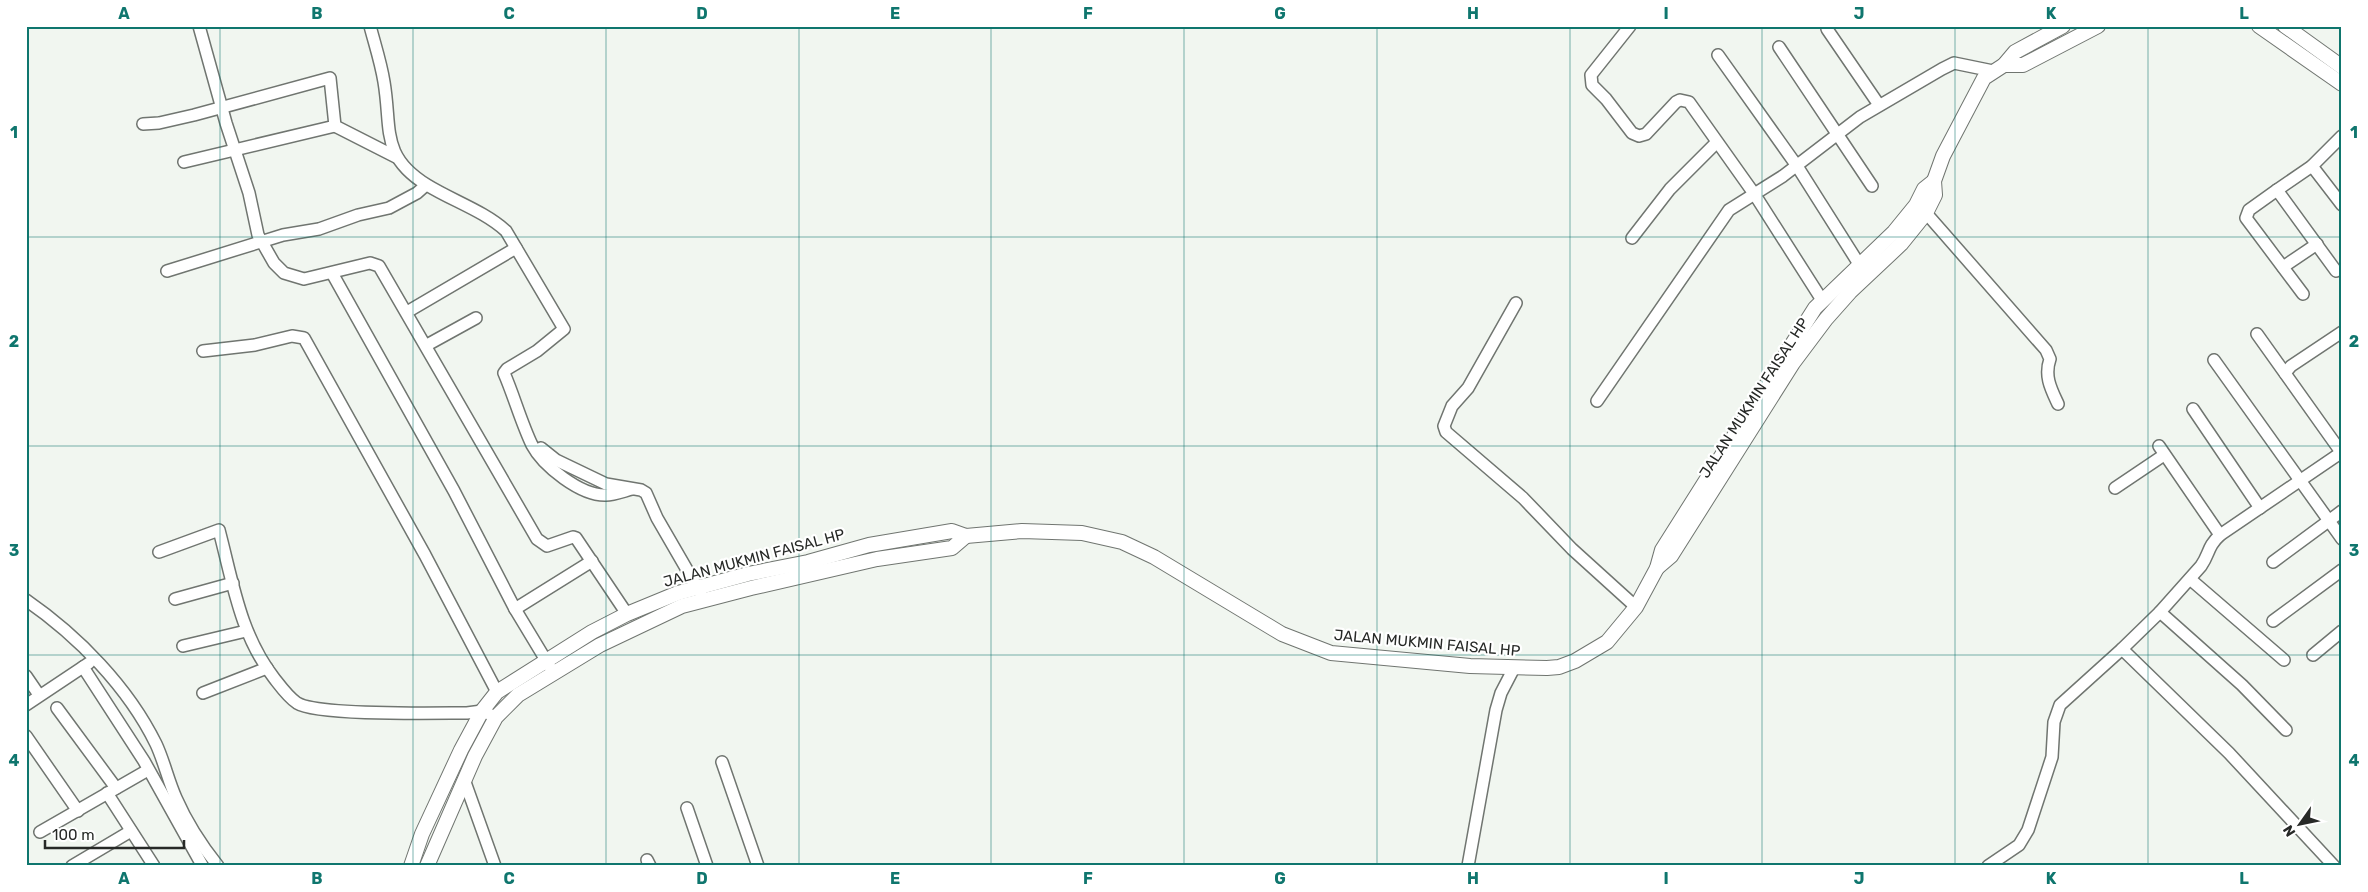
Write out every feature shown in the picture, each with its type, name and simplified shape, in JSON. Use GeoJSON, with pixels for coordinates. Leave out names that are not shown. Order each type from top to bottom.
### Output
{"type":"FeatureCollection","features":[{"type":"Feature","properties":{"kind":"street"},"geometry":{"type":"LineString","coordinates":[[199,26],[258,235],[274,263],[284,273],[304,279],[375,263],[380,266],[537,539],[546,546],[573,537],[576,538],[627,614]]}},
{"type":"Feature","properties":{"kind":"street"},"geometry":{"type":"LineString","coordinates":[[370,26],[384,82],[388,129],[396,156],[400,162],[426,184],[494,221],[506,231],[564,329],[537,351],[507,369],[504,373],[532,445],[542,459],[568,481],[581,488],[605,496],[632,489],[640,490],[650,499],[657,518],[704,600]]}},
{"type":"Feature","properties":{"kind":"street"},"geometry":{"type":"LineString","coordinates":[[1630,26],[1591,74],[1592,85],[1606,99],[1632,133],[1639,136],[1646,134],[1676,102],[1680,100],[1689,102],[1716,143],[1755,195],[1822,300]]}},
{"type":"Feature","properties":{"kind":"street","name":"JALAN MUKMIN FAISAL HP"},"geometry":{"type":"LineString","coordinates":[[1657,568],[1671,556],[1793,363],[1826,319],[1850,292],[1901,244],[1926,213],[1935,195],[1934,181],[1943,156],[1994,71],[2015,52],[2063,26]]}},
{"type":"Feature","properties":{"kind":"street"},"geometry":{"type":"LineString","coordinates":[[1597,401],[1729,210],[1737,204],[1755,195],[1797,166],[1879,105],[1954,63],[1994,71],[2023,65],[2098,26]]}},
{"type":"Feature","properties":{"kind":"street"},"geometry":{"type":"LineString","coordinates":[[2259,26],[2342,84]]}},
{"type":"Feature","properties":{"kind":"street"},"geometry":{"type":"LineString","coordinates":[[2285,26],[2342,68]]}},
{"type":"Feature","properties":{"kind":"street"},"geometry":{"type":"LineString","coordinates":[[1827,29],[1879,105]]}},
{"type":"Feature","properties":{"kind":"street"},"geometry":{"type":"LineString","coordinates":[[1779,47],[1872,186]]}},
{"type":"Feature","properties":{"kind":"street"},"geometry":{"type":"LineString","coordinates":[[1718,55],[1797,166],[1859,264]]}},
{"type":"Feature","properties":{"kind":"street"},"geometry":{"type":"LineString","coordinates":[[143,124],[159,123],[330,78],[336,126]]}},
{"type":"Feature","properties":{"kind":"street"},"geometry":{"type":"LineString","coordinates":[[184,162],[336,126],[396,156]]}},
{"type":"Feature","properties":{"kind":"street"},"geometry":{"type":"LineString","coordinates":[[2302,294],[2246,218],[2249,210],[2312,166],[2342,136]]}},
{"type":"Feature","properties":{"kind":"street"},"geometry":{"type":"LineString","coordinates":[[1632,238],[1670,188],[1716,143]]}},
{"type":"Feature","properties":{"kind":"street"},"geometry":{"type":"LineString","coordinates":[[2312,166],[2342,205]]}},
{"type":"Feature","properties":{"kind":"street","name":"JALAN MUKMIN FAISAL HP"},"geometry":{"type":"LineString","coordinates":[[411,866],[422,834],[461,750],[482,711],[497,692],[592,632],[627,614],[678,592],[748,574],[808,562],[869,544],[952,531],[966,536],[1022,531],[1082,533],[1122,542],[1154,557],[1282,634],[1331,653],[1359,657],[1514,668],[1559,667],[1594,652],[1607,642],[1636,607],[1657,568],[1662,550],[1804,324],[1822,300],[1894,232],[1916,205],[1924,189],[1934,181]]}},
{"type":"Feature","properties":{"kind":"street"},"geometry":{"type":"LineString","coordinates":[[167,271],[299,231],[319,229],[389,208],[418,193],[426,184]]}},
{"type":"Feature","properties":{"kind":"street"},"geometry":{"type":"LineString","coordinates":[[2277,190],[2336,271]]}},
{"type":"Feature","properties":{"kind":"street"},"geometry":{"type":"LineString","coordinates":[[1926,213],[2046,350],[2050,359],[2047,369],[2048,380],[2058,404]]}},
{"type":"Feature","properties":{"kind":"street"},"geometry":{"type":"LineString","coordinates":[[2283,267],[2316,244]]}},
{"type":"Feature","properties":{"kind":"street"},"geometry":{"type":"LineString","coordinates":[[407,312],[516,248]]}},
{"type":"Feature","properties":{"kind":"street"},"geometry":{"type":"LineString","coordinates":[[332,272],[454,492],[515,609],[554,674]]}},
{"type":"Feature","properties":{"kind":"street"},"geometry":{"type":"LineString","coordinates":[[1516,303],[1468,388],[1452,406],[1444,426],[1446,432],[1523,498],[1572,548],[1636,607]]}},
{"type":"Feature","properties":{"kind":"street"},"geometry":{"type":"LineString","coordinates":[[427,346],[476,318]]}},
{"type":"Feature","properties":{"kind":"street"},"geometry":{"type":"LineString","coordinates":[[2285,373],[2291,366],[2342,332]]}},
{"type":"Feature","properties":{"kind":"street"},"geometry":{"type":"LineString","coordinates":[[1988,866],[2019,845],[2028,830],[2052,757],[2054,722],[2060,705],[2122,649],[2190,580],[2207,558],[2210,544],[2342,452],[2257,334]]}},
{"type":"Feature","properties":{"kind":"street"},"geometry":{"type":"LineString","coordinates":[[204,351],[255,345],[292,336],[304,338],[425,555],[497,692]]}},
{"type":"Feature","properties":{"kind":"street"},"geometry":{"type":"LineString","coordinates":[[2214,360],[2342,539]]}},
{"type":"Feature","properties":{"kind":"street"},"geometry":{"type":"LineString","coordinates":[[2192,409],[2260,508]]}},
{"type":"Feature","properties":{"kind":"street"},"geometry":{"type":"LineString","coordinates":[[2115,488],[2161,451],[2220,536]]}},
{"type":"Feature","properties":{"kind":"street"},"geometry":{"type":"LineString","coordinates":[[2273,562],[2342,510]]}},
{"type":"Feature","properties":{"kind":"street"},"geometry":{"type":"LineString","coordinates":[[158,552],[220,530],[246,631],[266,668],[283,690],[298,703],[313,708],[467,714],[482,711],[496,717]]}},
{"type":"Feature","properties":{"kind":"street","name":"JALAN MUKMIN FAISAL HP"},"geometry":{"type":"LineString","coordinates":[[427,866],[475,756],[496,717],[518,695],[600,645],[632,628],[682,606],[878,559],[952,548],[966,536]]}},
{"type":"Feature","properties":{"kind":"street"},"geometry":{"type":"LineString","coordinates":[[515,609],[592,561]]}},
{"type":"Feature","properties":{"kind":"street"},"geometry":{"type":"LineString","coordinates":[[2273,621],[2342,570]]}},
{"type":"Feature","properties":{"kind":"street"},"geometry":{"type":"LineString","coordinates":[[2190,580],[2284,660]]}},
{"type":"Feature","properties":{"kind":"street"},"geometry":{"type":"LineString","coordinates":[[175,599],[233,583]]}},
{"type":"Feature","properties":{"kind":"street"},"geometry":{"type":"LineString","coordinates":[[26,600],[94,659],[116,683],[156,744],[176,799],[209,864]]}},
{"type":"Feature","properties":{"kind":"street"},"geometry":{"type":"LineString","coordinates":[[2160,612],[2242,685],[2286,730]]}},
{"type":"Feature","properties":{"kind":"street"},"geometry":{"type":"LineString","coordinates":[[182,646],[246,631]]}},
{"type":"Feature","properties":{"kind":"street"},"geometry":{"type":"LineString","coordinates":[[2313,654],[2342,631]]}},
{"type":"Feature","properties":{"kind":"street"},"geometry":{"type":"LineString","coordinates":[[2122,649],[2229,753],[2334,866]]}},
{"type":"Feature","properties":{"kind":"street"},"geometry":{"type":"LineString","coordinates":[[26,704],[94,659]]}},
{"type":"Feature","properties":{"kind":"street"},"geometry":{"type":"LineString","coordinates":[[83,667],[209,864]]}},
{"type":"Feature","properties":{"kind":"street"},"geometry":{"type":"LineString","coordinates":[[203,693],[266,668]]}},
{"type":"Feature","properties":{"kind":"street"},"geometry":{"type":"LineString","coordinates":[[1468,866],[1496,710],[1501,693],[1514,668]]}},
{"type":"Feature","properties":{"kind":"street"},"geometry":{"type":"LineString","coordinates":[[26,676],[39,695]]}},
{"type":"Feature","properties":{"kind":"street"},"geometry":{"type":"LineString","coordinates":[[58,708],[111,791],[131,831],[154,866]]}},
{"type":"Feature","properties":{"kind":"street"},"geometry":{"type":"LineString","coordinates":[[26,736],[78,811]]}},
{"type":"Feature","properties":{"kind":"street"},"geometry":{"type":"LineString","coordinates":[[722,762],[758,866]]}},
{"type":"Feature","properties":{"kind":"street"},"geometry":{"type":"LineString","coordinates":[[40,832],[148,770]]}},
{"type":"Feature","properties":{"kind":"street"},"geometry":{"type":"LineString","coordinates":[[465,782],[495,866]]}},
{"type":"Feature","properties":{"kind":"street"},"geometry":{"type":"LineString","coordinates":[[687,808],[707,866]]}},
{"type":"Feature","properties":{"kind":"street"},"geometry":{"type":"LineString","coordinates":[[72,866],[131,831]]}}]}
